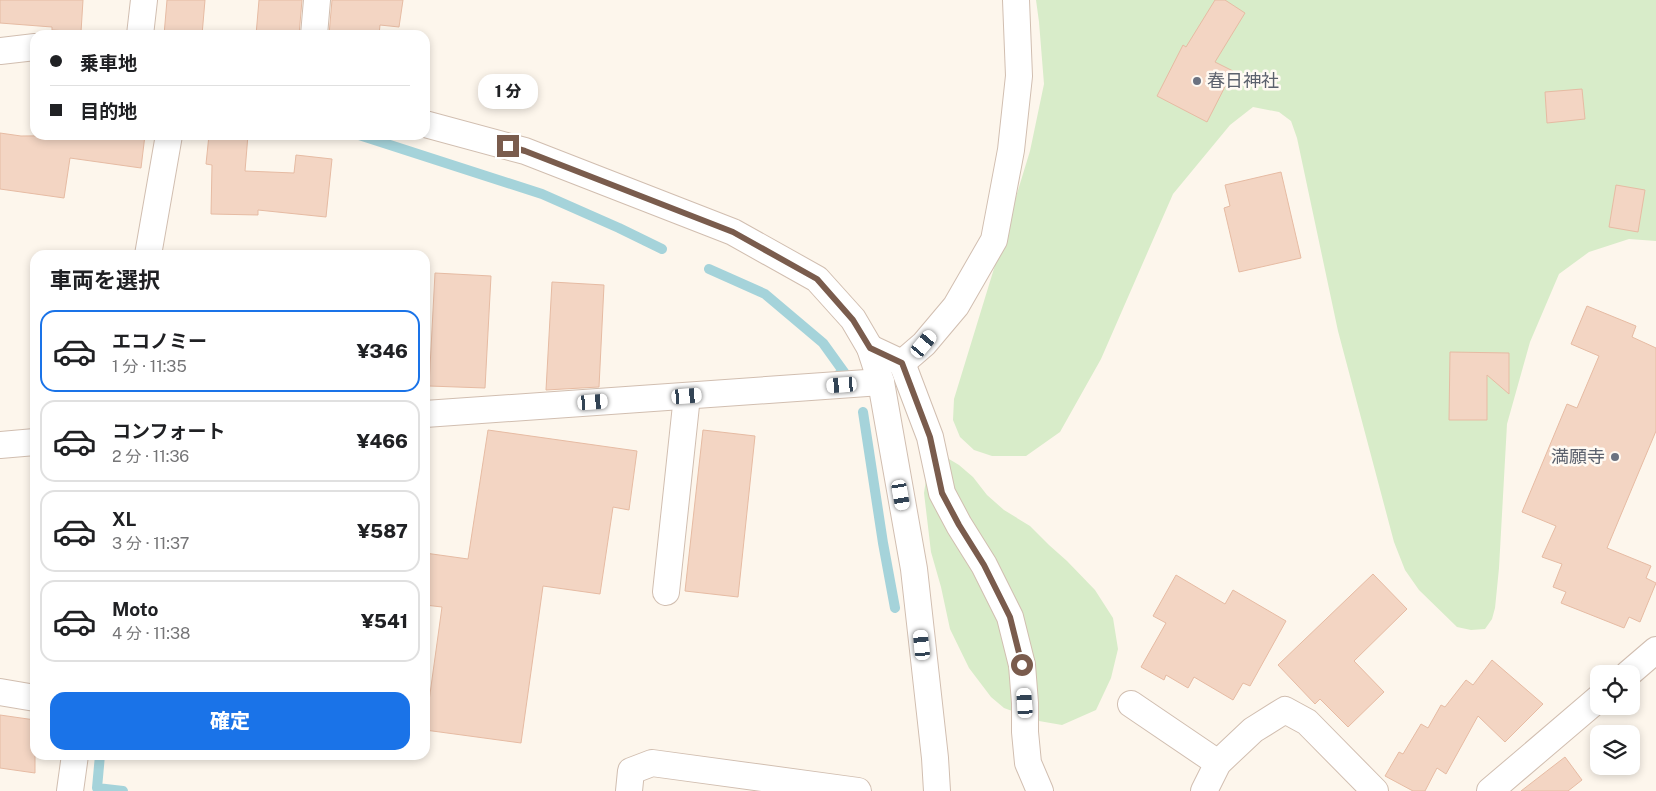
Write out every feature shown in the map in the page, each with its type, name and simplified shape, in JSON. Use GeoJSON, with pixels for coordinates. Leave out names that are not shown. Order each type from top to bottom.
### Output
{"type":"FeatureCollection","features":[{"type":"Feature","properties":{"kind":"street"},"geometry":{"type":"LineString","coordinates":[[141,30],[144,0]]}},
{"type":"Feature","properties":{"kind":"street"},"geometry":{"type":"LineString","coordinates":[[314,30],[317,0]]}},
{"type":"Feature","properties":{"kind":"street"},"geometry":{"type":"LineString","coordinates":[[902,363],[924,344],[956,306],[994,240],[1011,150],[1018,85],[1016,0]]}},
{"type":"Feature","properties":{"kind":"street"},"geometry":{"type":"LineString","coordinates":[[0,51],[30,48]]}},
{"type":"Feature","properties":{"kind":"street"},"geometry":{"type":"LineString","coordinates":[[430,125],[525,151],[733,232],[817,279],[853,320],[870,348],[881,382],[914,570],[937,791]]}},
{"type":"Feature","properties":{"kind":"street"},"geometry":{"type":"LineString","coordinates":[[149,250],[168,140]]}},
{"type":"Feature","properties":{"kind":"street"},"geometry":{"type":"LineString","coordinates":[[870,348],[902,363],[930,437],[942,493],[984,565],[1010,617],[1022,665],[1025,703],[1024,732],[1028,763],[1040,791]]}},
{"type":"Feature","properties":{"kind":"street"},"geometry":{"type":"LineString","coordinates":[[430,414],[881,382]]}},
{"type":"Feature","properties":{"kind":"street"},"geometry":{"type":"LineString","coordinates":[[666,592],[687,396]]}},
{"type":"Feature","properties":{"kind":"street"},"geometry":{"type":"LineString","coordinates":[[0,445],[30,442]]}},
{"type":"Feature","properties":{"kind":"street"},"geometry":{"type":"LineString","coordinates":[[1638,665],[1656,650]]}},
{"type":"Feature","properties":{"kind":"street"},"geometry":{"type":"LineString","coordinates":[[0,692],[30,697]]}},
{"type":"Feature","properties":{"kind":"street"},"geometry":{"type":"LineString","coordinates":[[1131,704],[1218,763]]}},
{"type":"Feature","properties":{"kind":"street"},"geometry":{"type":"LineString","coordinates":[[1490,791],[1590,706]]}},
{"type":"Feature","properties":{"kind":"street"},"geometry":{"type":"LineString","coordinates":[[1204,791],[1218,763],[1253,730],[1285,710],[1307,722],[1375,791]]}},
{"type":"Feature","properties":{"kind":"street"},"geometry":{"type":"LineString","coordinates":[[70,791],[74,760]]}},
{"type":"Feature","properties":{"kind":"street"},"geometry":{"type":"LineString","coordinates":[[629,791],[631,771],[652,763],[858,791]]}},
{"type":"Feature","properties":{"kind":"green space"},"geometry":{"type":"Polygon","coordinates":[[[1036,0],[1656,0],[1656,241],[1629,239],[1589,252],[1559,274],[1530,342],[1507,424],[1495,608],[1492,619],[1485,629],[1471,630],[1457,627],[1419,590],[1405,570],[1394,542],[1338,331],[1297,138],[1291,121],[1279,112],[1253,107],[1230,125],[1173,194],[1101,359],[1060,432],[1026,456],[992,456],[974,450],[960,437],[953,420],[954,399],[1030,151],[1044,84],[1036,0]]]}},
{"type":"Feature","properties":{"kind":"green space"},"geometry":{"type":"Polygon","coordinates":[[[943,459],[949,459],[959,465],[1004,510],[1030,526],[1095,590],[1113,618],[1118,649],[1111,678],[1096,710],[1062,725],[1039,721],[1004,708],[991,697],[969,668],[950,629],[931,552],[924,493],[928,467],[943,459]]]}},
{"type":"Feature","properties":{"kind":"building"},"geometry":{"type":"Polygon","coordinates":[[[0,0],[83,0],[81,30],[52,30],[52,27],[0,23],[0,0]]]}},
{"type":"Feature","properties":{"kind":"building"},"geometry":{"type":"Polygon","coordinates":[[[167,0],[205,0],[202,30],[164,30],[167,0]]]}},
{"type":"Feature","properties":{"kind":"building"},"geometry":{"type":"Polygon","coordinates":[[[259,0],[302,0],[299,30],[256,30],[259,0]]]}},
{"type":"Feature","properties":{"kind":"building"},"geometry":{"type":"Polygon","coordinates":[[[332,0],[403,0],[399,27],[380,25],[380,30],[329,30],[332,0]]]}},
{"type":"Feature","properties":{"kind":"building"},"geometry":{"type":"Polygon","coordinates":[[[1215,0],[1225,0],[1245,13],[1215,62],[1233,71],[1207,122],[1157,96],[1183,45],[1186,47],[1215,0]]]}},
{"type":"Feature","properties":{"kind":"building"},"geometry":{"type":"Polygon","coordinates":[[[1582,89],[1585,119],[1547,123],[1545,92],[1582,89]]]}},
{"type":"Feature","properties":{"kind":"building"},"geometry":{"type":"Polygon","coordinates":[[[0,133],[30,136],[30,140],[144,140],[141,168],[70,158],[64,198],[0,189],[0,133]]]}},
{"type":"Feature","properties":{"kind":"building"},"geometry":{"type":"Polygon","coordinates":[[[208,140],[248,140],[245,171],[294,173],[296,155],[332,159],[326,217],[258,210],[258,215],[211,214],[212,165],[206,164],[208,140]]]}},
{"type":"Feature","properties":{"kind":"building"},"geometry":{"type":"Polygon","coordinates":[[[1281,172],[1301,258],[1239,272],[1224,208],[1230,206],[1225,185],[1281,172]]]}},
{"type":"Feature","properties":{"kind":"building"},"geometry":{"type":"Polygon","coordinates":[[[1616,185],[1645,190],[1638,232],[1609,227],[1616,185]]]}},
{"type":"Feature","properties":{"kind":"building"},"geometry":{"type":"Polygon","coordinates":[[[435,273],[491,276],[485,388],[430,386],[435,273]]]}},
{"type":"Feature","properties":{"kind":"building"},"geometry":{"type":"Polygon","coordinates":[[[552,282],[604,285],[599,387],[546,390],[552,282]]]}},
{"type":"Feature","properties":{"kind":"building"},"geometry":{"type":"Polygon","coordinates":[[[1587,306],[1636,326],[1632,337],[1656,348],[1656,431],[1607,548],[1651,566],[1646,578],[1656,583],[1640,622],[1629,617],[1624,628],[1561,603],[1566,592],[1553,587],[1562,564],[1542,557],[1556,526],[1522,512],[1567,404],[1577,408],[1599,356],[1571,344],[1587,306]]]}},
{"type":"Feature","properties":{"kind":"building"},"geometry":{"type":"Polygon","coordinates":[[[1450,352],[1509,353],[1509,394],[1487,375],[1487,420],[1449,420],[1450,352]]]}},
{"type":"Feature","properties":{"kind":"building"},"geometry":{"type":"Polygon","coordinates":[[[488,430],[637,451],[629,510],[613,507],[600,594],[543,586],[521,743],[430,731],[430,694],[442,607],[430,606],[430,554],[468,559],[488,430]]]}},
{"type":"Feature","properties":{"kind":"building"},"geometry":{"type":"Polygon","coordinates":[[[703,430],[755,436],[738,597],[685,591],[703,430]]]}},
{"type":"Feature","properties":{"kind":"building"},"geometry":{"type":"Polygon","coordinates":[[[1373,574],[1407,609],[1354,661],[1384,692],[1348,727],[1320,699],[1315,704],[1278,665],[1373,574]]]}},
{"type":"Feature","properties":{"kind":"building"},"geometry":{"type":"Polygon","coordinates":[[[1176,575],[1225,604],[1233,590],[1286,621],[1250,686],[1243,683],[1233,700],[1194,677],[1188,688],[1166,675],[1164,680],[1141,667],[1166,623],[1153,616],[1176,575]]]}},
{"type":"Feature","properties":{"kind":"building"},"geometry":{"type":"Polygon","coordinates":[[[1492,660],[1543,704],[1505,742],[1478,716],[1446,774],[1437,768],[1425,791],[1413,791],[1385,776],[1399,752],[1403,754],[1421,724],[1428,728],[1441,705],[1445,707],[1466,680],[1473,685],[1492,660]]]}},
{"type":"Feature","properties":{"kind":"building"},"geometry":{"type":"Polygon","coordinates":[[[0,715],[30,719],[30,760],[35,760],[35,773],[0,768],[0,715]]]}},
{"type":"Feature","properties":{"kind":"building"},"geometry":{"type":"Polygon","coordinates":[[[1565,757],[1582,780],[1568,791],[1521,791],[1565,757]]]}},
{"type":"Feature","properties":{"kind":"waterway"},"geometry":{"type":"LineString","coordinates":[[375,140],[542,194],[662,249]]}},
{"type":"Feature","properties":{"kind":"waterway"},"geometry":{"type":"LineString","coordinates":[[709,269],[765,294],[823,343],[846,375],[838,375]]}},
{"type":"Feature","properties":{"kind":"waterway"},"geometry":{"type":"LineString","coordinates":[[863,412],[895,608]]}},
{"type":"Feature","properties":{"kind":"waterway"},"geometry":{"type":"LineString","coordinates":[[100,760],[97,788],[123,791]]}},
{"type":"Feature","properties":{"kind":"place","name":"春日神社"},"geometry":{"type":"Point","coordinates":[1197,81]}},
{"type":"Feature","properties":{"kind":"place","name":"満願寺"},"geometry":{"type":"Point","coordinates":[1615,457]}},
{"type":"Feature","properties":{"kind":"route"},"geometry":{"type":"LineString","coordinates":[[508,146],[733,232],[817,279],[853,320],[870,348],[902,363],[930,437],[942,493],[984,565],[1010,617],[1022,665]]}}]}
